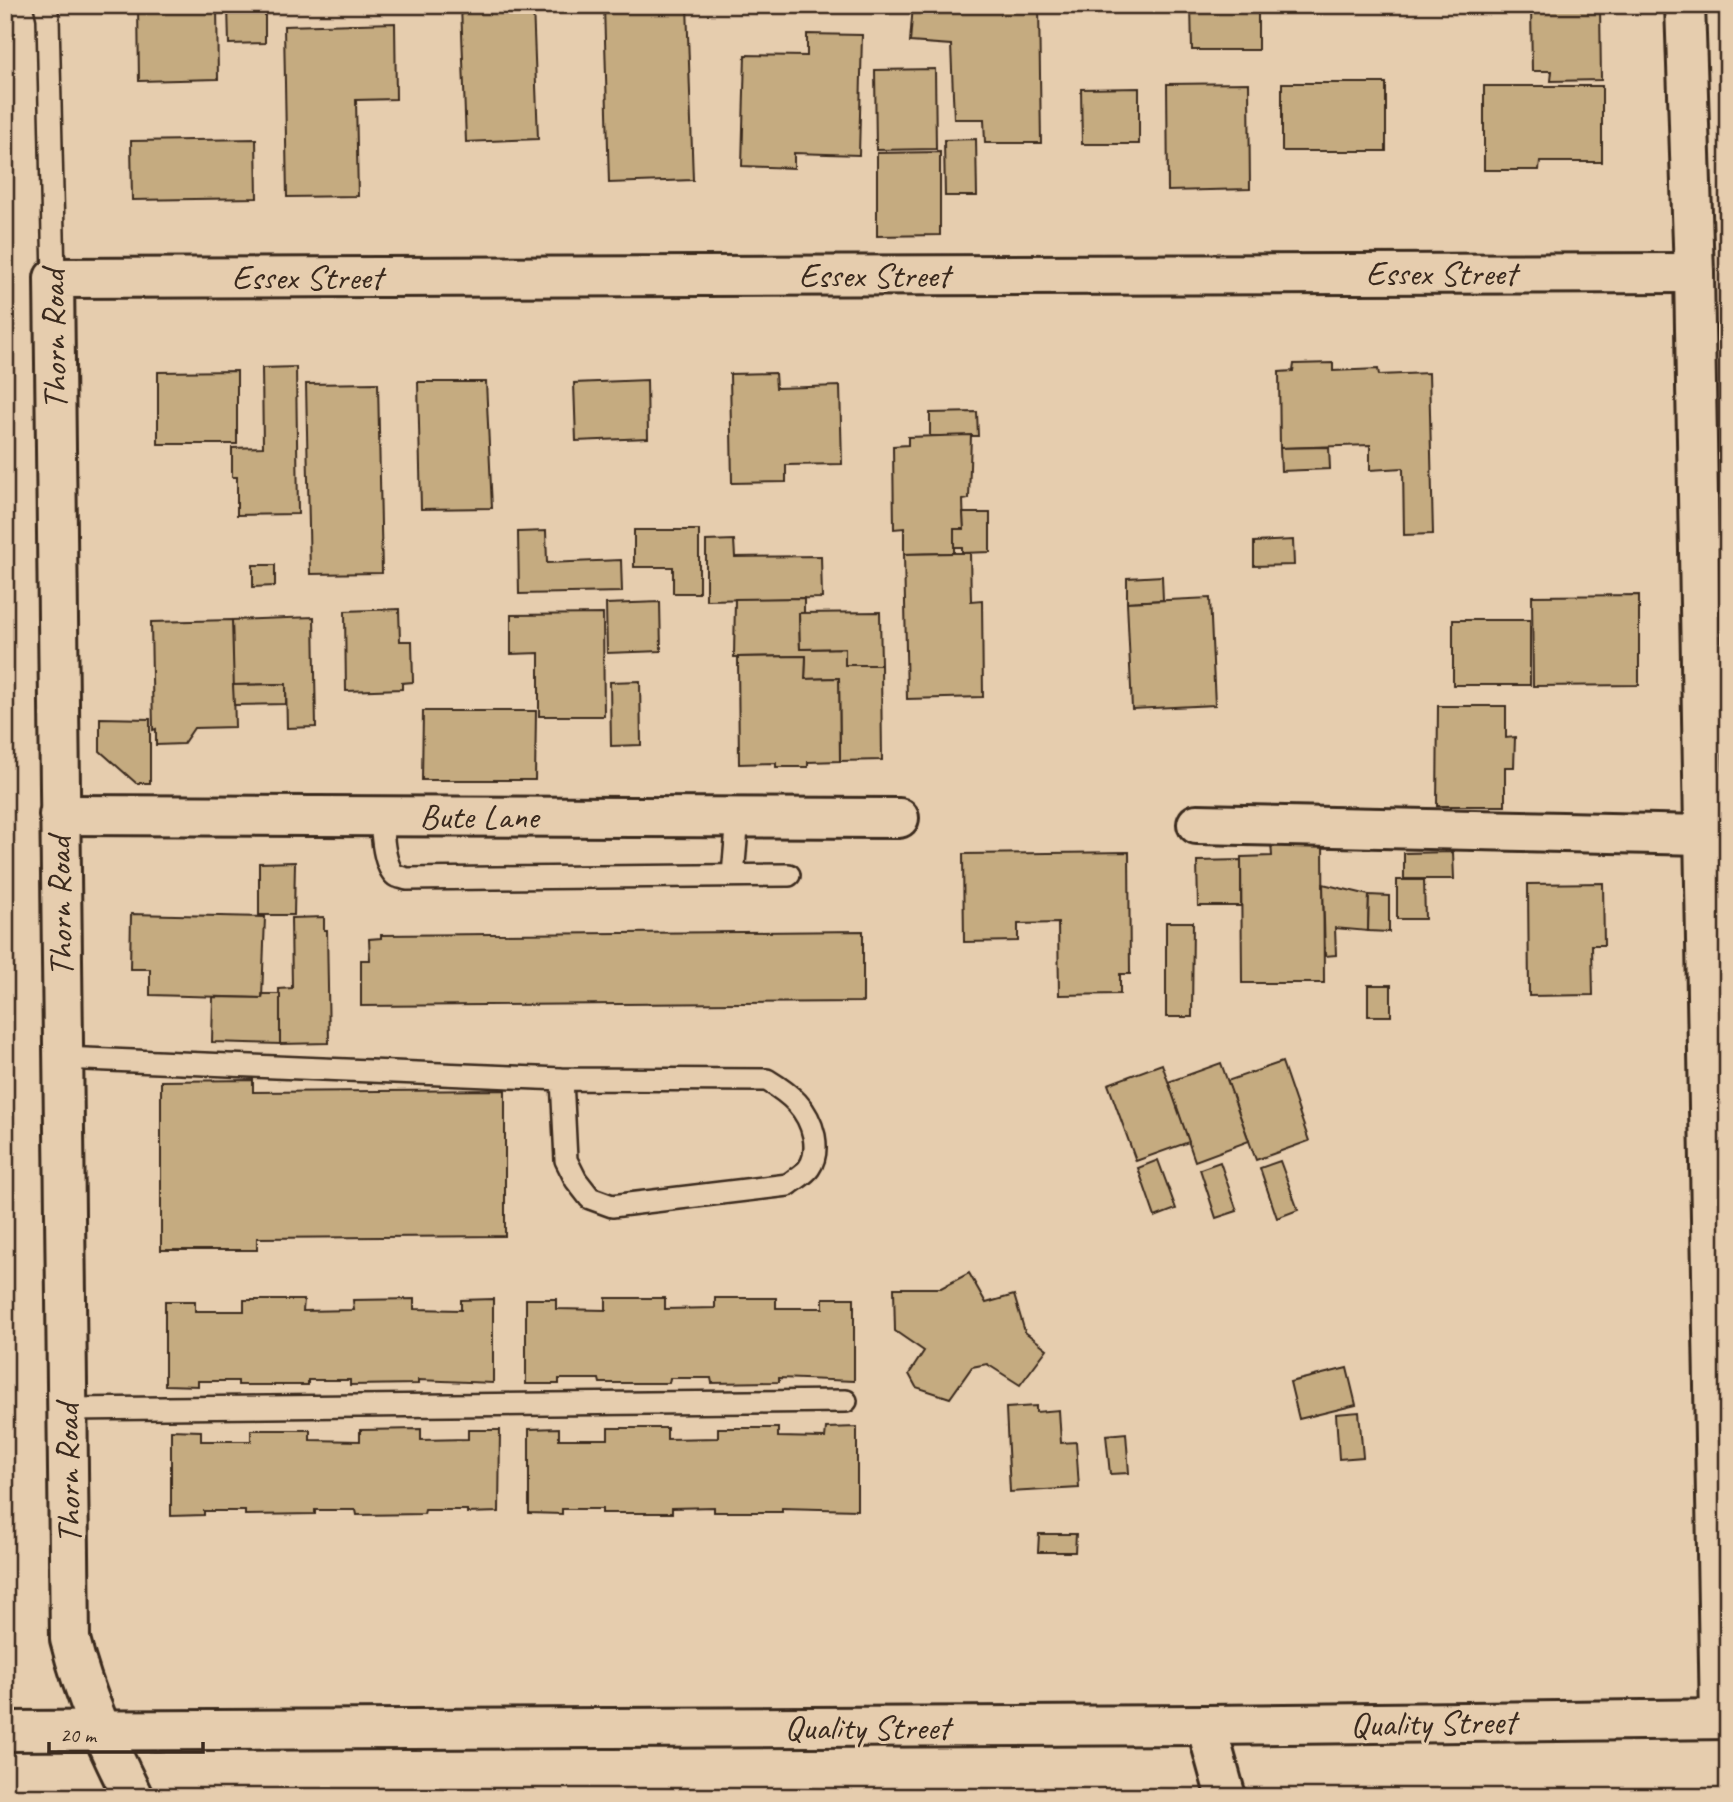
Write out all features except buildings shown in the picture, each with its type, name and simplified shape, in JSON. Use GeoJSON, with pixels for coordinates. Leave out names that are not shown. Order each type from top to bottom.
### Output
{"type":"FeatureCollection","features":[{"type":"Feature","properties":{"kind":"street"},"geometry":{"type":"LineString","coordinates":[[1685,5],[1694,273],[1724,1719]]}},
{"type":"Feature","properties":{"kind":"street","name":"Essex Street"},"geometry":{"type":"LineString","coordinates":[[54,278],[1694,273]]}},
{"type":"Feature","properties":{"kind":"street","name":"Thorn Road"},"geometry":{"type":"LineString","coordinates":[[54,278],[70,1639],[79,1675],[99,1730],[133,1797]]}},
{"type":"Feature","properties":{"kind":"street","name":"Bute Lane"},"geometry":{"type":"LineString","coordinates":[[59,815],[899,817]]}},
{"type":"Feature","properties":{"kind":"street"},"geometry":{"type":"LineString","coordinates":[[1197,824],[1704,835]]}},
{"type":"Feature","properties":{"kind":"street","name":"Quality Street"},"geometry":{"type":"LineString","coordinates":[[5,1731],[1206,1725],[1724,1719]]}},
{"type":"Feature","properties":{"kind":"street"},"geometry":{"type":"LineString","coordinates":[[1206,1725],[1226,1797]]}},
{"type":"Feature","properties":{"kind":"lane","name":"Thorn Road"},"geometry":{"type":"LineString","coordinates":[[45,5],[48,18],[54,278]]}},
{"type":"Feature","properties":{"kind":"lane"},"geometry":{"type":"LineString","coordinates":[[380,816],[385,855],[390,868],[397,876],[407,879],[789,875]]}},
{"type":"Feature","properties":{"kind":"lane"},"geometry":{"type":"LineString","coordinates":[[733,875],[738,817]]}},
{"type":"Feature","properties":{"kind":"lane"},"geometry":{"type":"LineString","coordinates":[[62,1058],[562,1079],[766,1080],[787,1092],[801,1105],[811,1124],[816,1149],[809,1168],[788,1185],[612,1206],[590,1198],[576,1180],[566,1160],[562,1079]]}},
{"type":"Feature","properties":{"kind":"lane"},"geometry":{"type":"LineString","coordinates":[[67,1409],[846,1401]]}}]}
